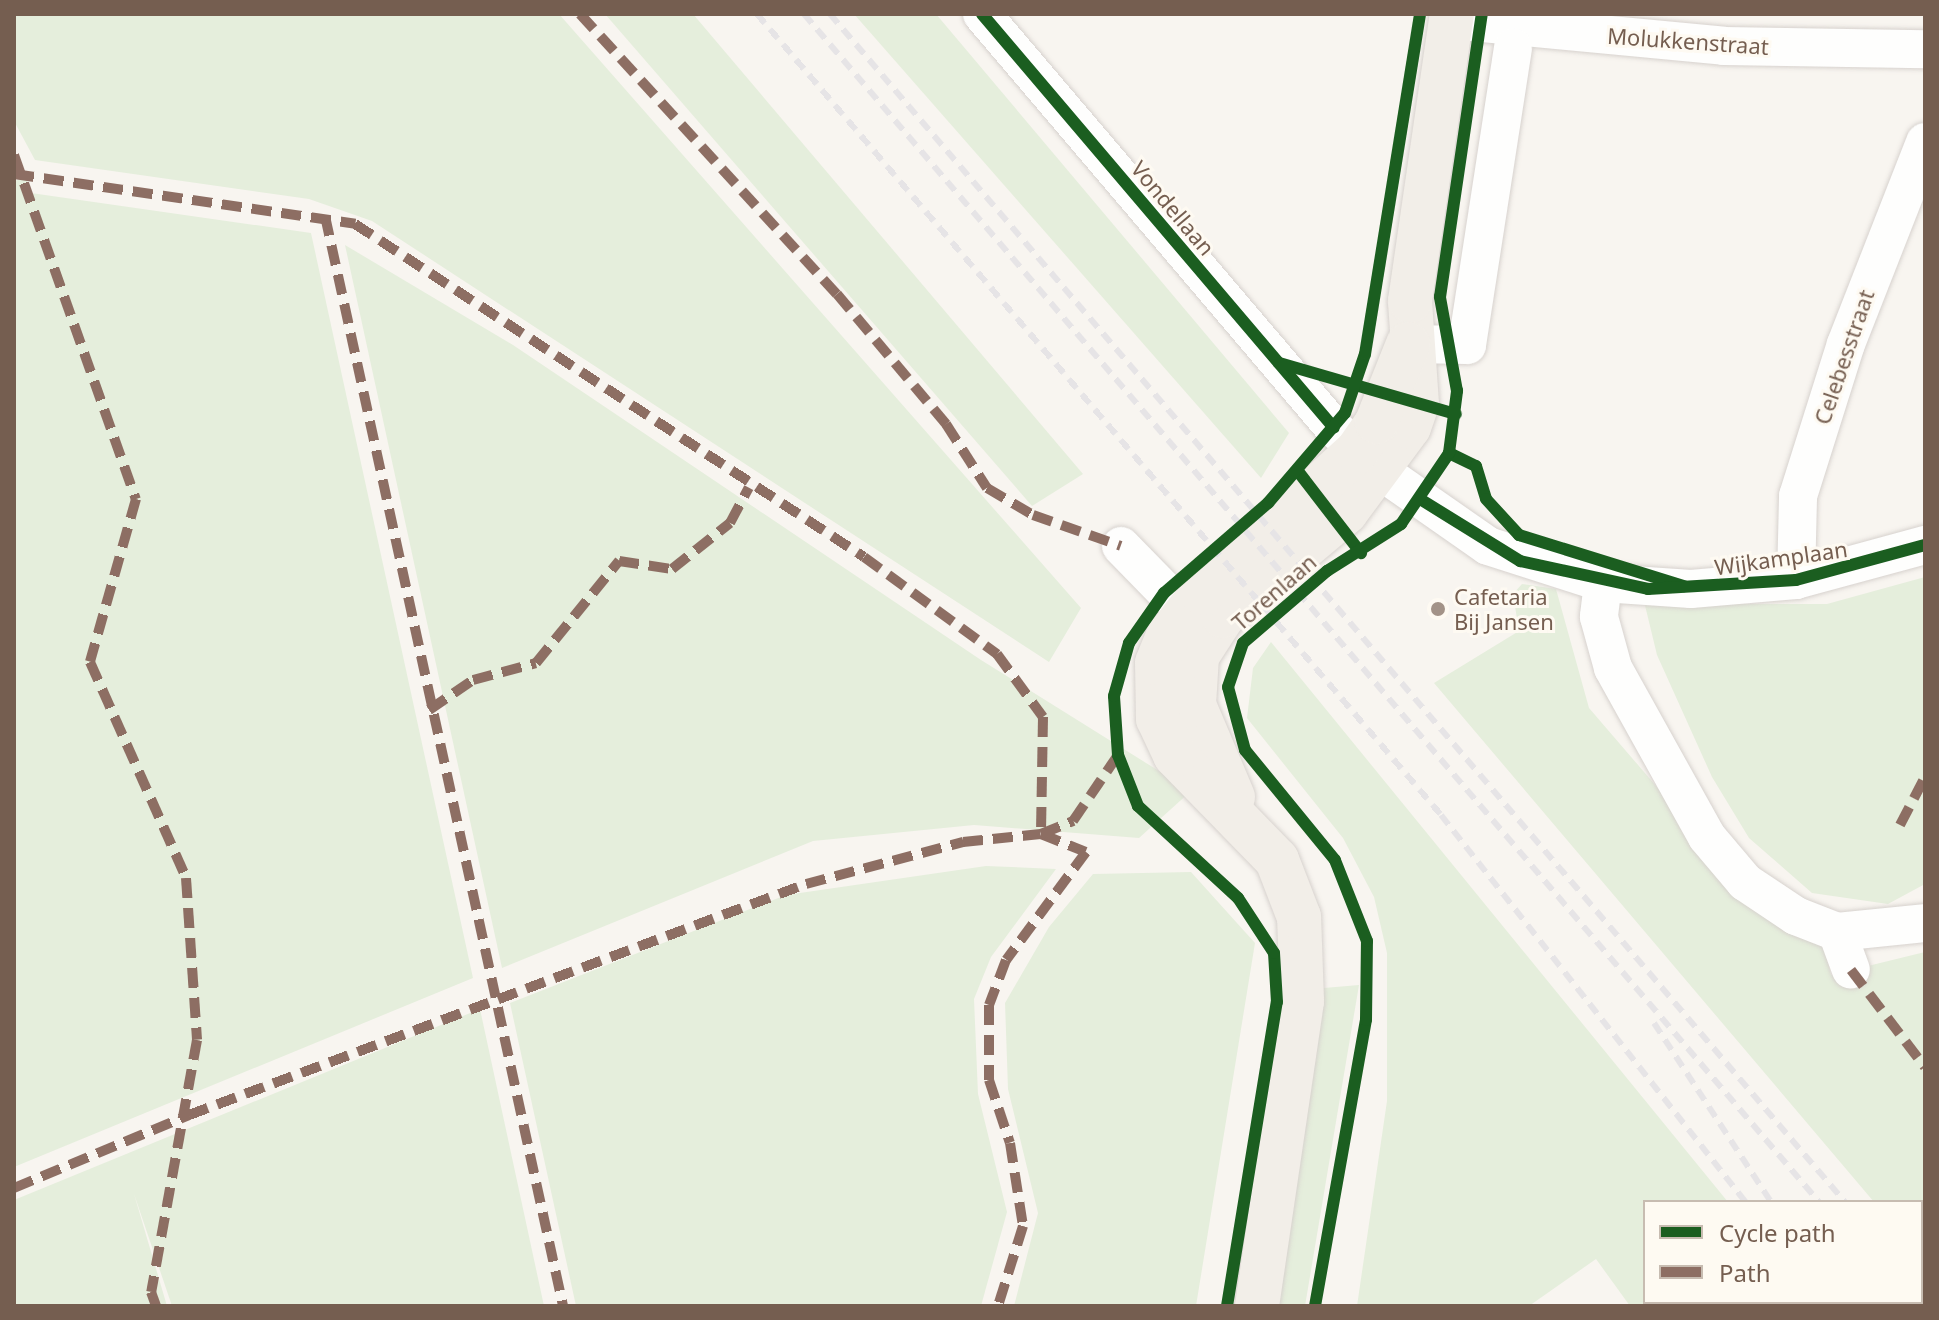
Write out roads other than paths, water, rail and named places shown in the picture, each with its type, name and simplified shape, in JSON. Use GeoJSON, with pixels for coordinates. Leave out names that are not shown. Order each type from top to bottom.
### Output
{"type":"FeatureCollection","features":[{"type":"Feature","properties":{"kind":"main road","name":"Torenlaan"},"geometry":{"type":"LineString","coordinates":[[1257,1306],[1305,959],[1290,885],[1249,828],[1194,705],[1191,685],[1195,625],[1369,462],[1417,404],[1408,344],[1452,17]]}},
{"type":"Feature","properties":{"kind":"street","name":"Vondellaan"},"geometry":{"type":"LineString","coordinates":[[982,14],[1369,462]]}},
{"type":"Feature","properties":{"kind":"street","name":"Molukkenstraat"},"geometry":{"type":"LineString","coordinates":[[1452,17],[1724,46],[1925,49]]}},
{"type":"Feature","properties":{"kind":"street"},"geometry":{"type":"LineString","coordinates":[[1408,344],[1467,345],[1513,48]]}},
{"type":"Feature","properties":{"kind":"street","name":"Celebesstraat"},"geometry":{"type":"LineString","coordinates":[[1796,580],[1798,496],[1846,344],[1925,142]]}},
{"type":"Feature","properties":{"kind":"street","name":"Wijkamplaan"},"geometry":{"type":"LineString","coordinates":[[1369,462],[1488,546],[1603,583],[1691,589],[1796,580],[1925,545]]}},
{"type":"Feature","properties":{"kind":"street"},"geometry":{"type":"LineString","coordinates":[[1121,546],[1195,625]]}},
{"type":"Feature","properties":{"kind":"street"},"geometry":{"type":"LineString","coordinates":[[1603,583],[1599,617],[1607,655],[1707,837],[1745,882],[1796,916],[1837,932],[1925,923]]}},
{"type":"Feature","properties":{"kind":"street"},"geometry":{"type":"LineString","coordinates":[[1837,932],[1851,970]]}},
{"type":"Feature","properties":{"kind":"railway"},"geometry":{"type":"LineString","coordinates":[[757,14],[1441,815],[1743,1200]]}},
{"type":"Feature","properties":{"kind":"railway"},"geometry":{"type":"LineString","coordinates":[[804,14],[1817,1200]]}},
{"type":"Feature","properties":{"kind":"railway"},"geometry":{"type":"LineString","coordinates":[[830,14],[1843,1200]]}},
{"type":"Feature","properties":{"kind":"railway"},"geometry":{"type":"LineString","coordinates":[[1654,1023],[1770,1200]]}},
{"type":"Feature","properties":{"kind":"place","name":"Cafetaria Bij Jansen"},"geometry":{"type":"Point","coordinates":[1438,609]}}]}
